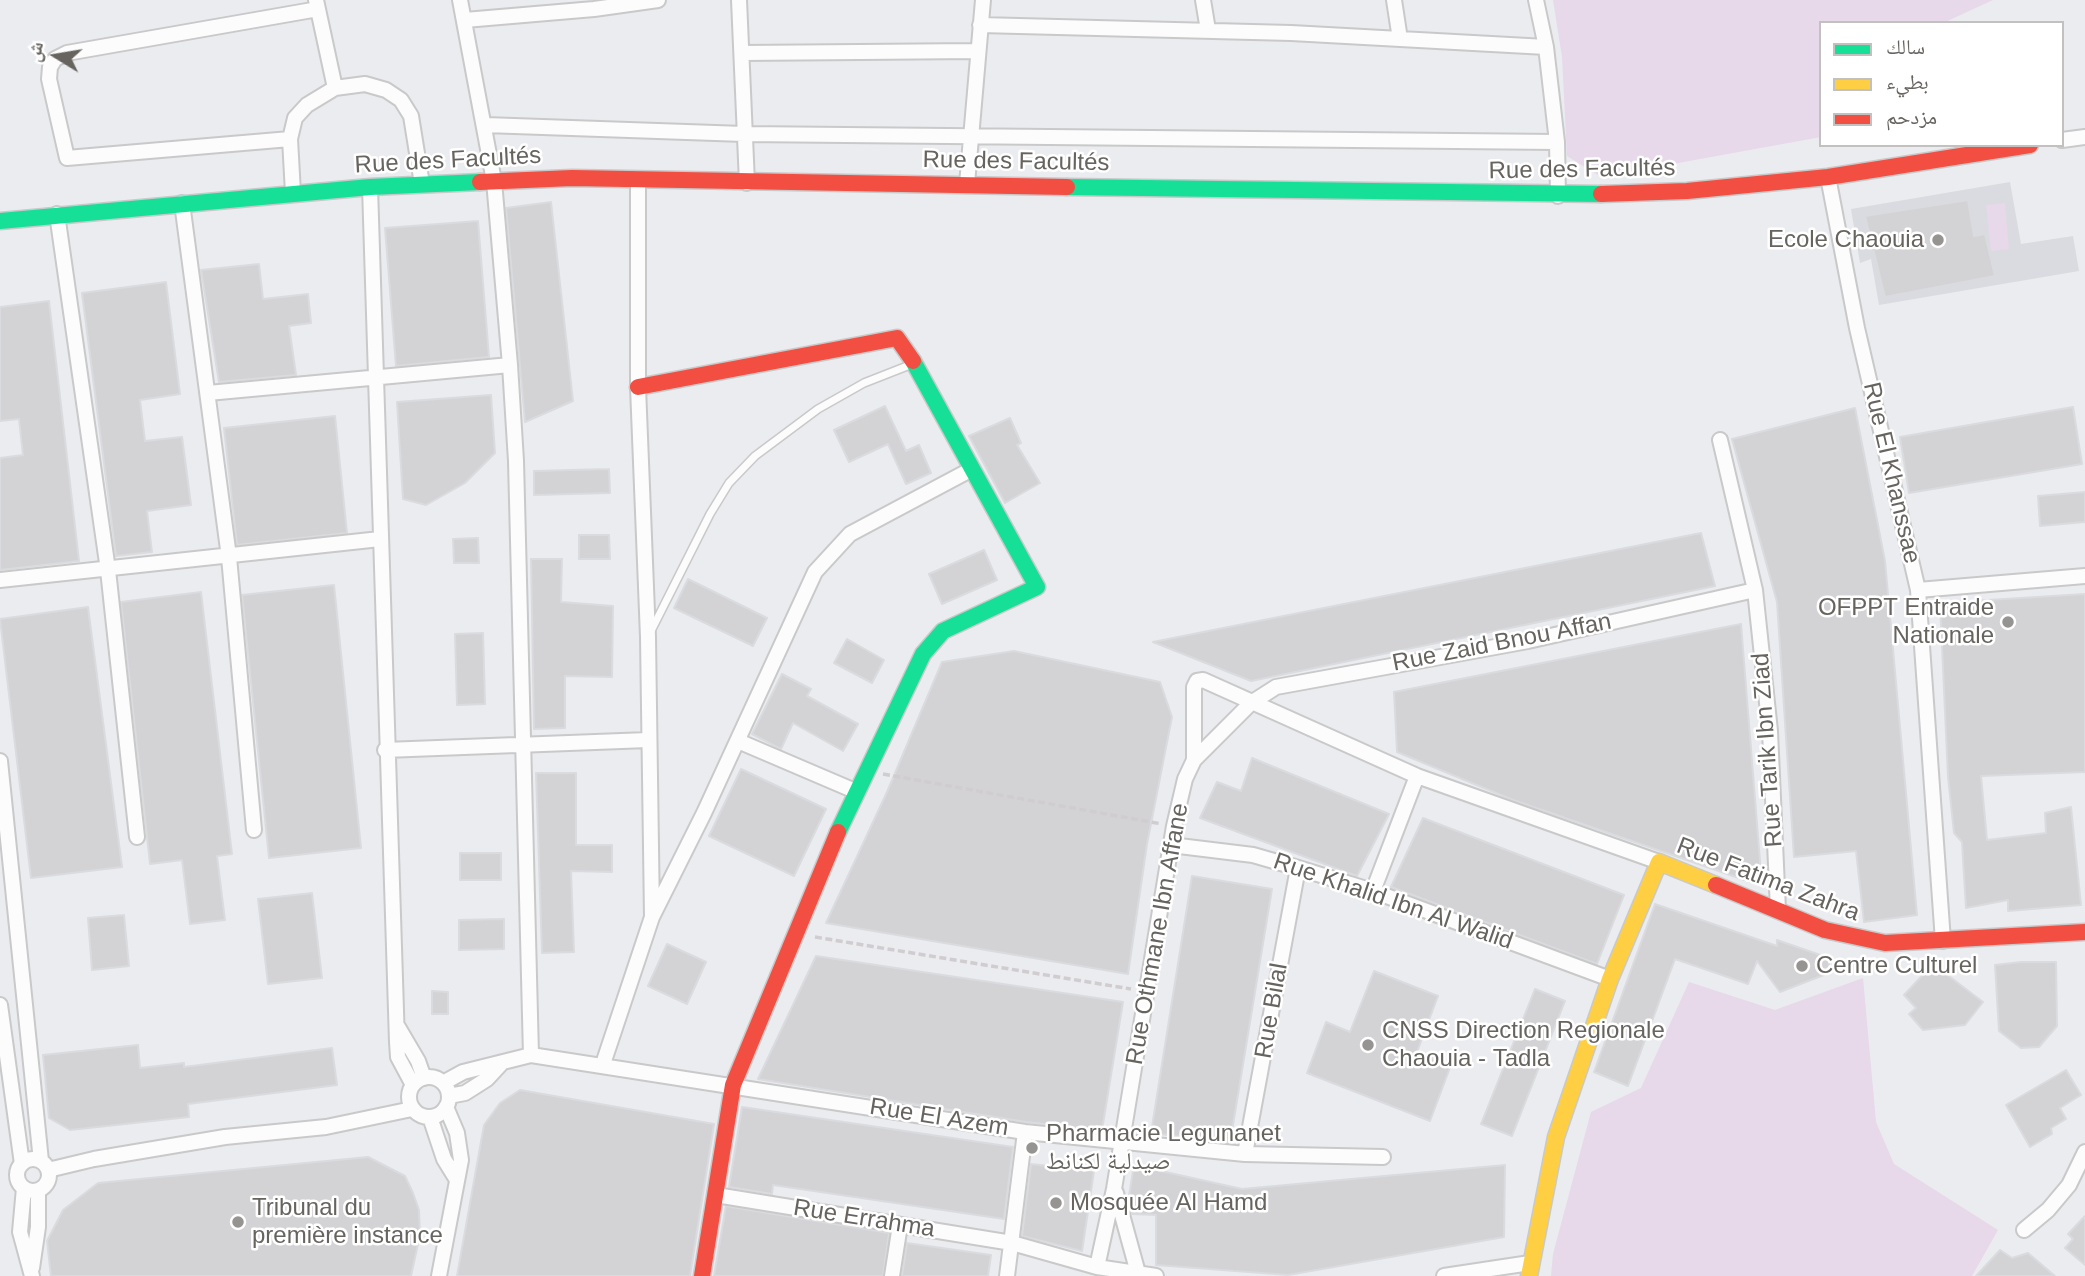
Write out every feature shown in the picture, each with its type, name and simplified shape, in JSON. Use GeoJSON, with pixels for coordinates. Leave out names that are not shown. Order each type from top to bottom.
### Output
{"type":"FeatureCollection","features":[{"type":"Feature","properties":{"kind":"street"},"geometry":{"type":"LineString","coordinates":[[460,0],[494,181],[510,365],[531,1055]]}},
{"type":"Feature","properties":{"kind":"street"},"geometry":{"type":"LineString","coordinates":[[465,20],[658,0]]}},
{"type":"Feature","properties":{"kind":"street"},"geometry":{"type":"LineString","coordinates":[[739,0],[747,183]]}},
{"type":"Feature","properties":{"kind":"street"},"geometry":{"type":"LineString","coordinates":[[967,184],[976,51],[983,0]]}},
{"type":"Feature","properties":{"kind":"street"},"geometry":{"type":"LineString","coordinates":[[1203,0],[1208,30]]}},
{"type":"Feature","properties":{"kind":"street"},"geometry":{"type":"LineString","coordinates":[[1394,0],[1399,39]]}},
{"type":"Feature","properties":{"kind":"street"},"geometry":{"type":"LineString","coordinates":[[1536,0],[1546,47],[1557,142],[1558,196]]}},
{"type":"Feature","properties":{"kind":"street"},"geometry":{"type":"LineString","coordinates":[[290,139],[67,158],[49,79],[50,67],[55,59],[67,53],[317,4],[335,88]]}},
{"type":"Feature","properties":{"kind":"street"},"geometry":{"type":"LineString","coordinates":[[980,25],[1208,30],[1546,47]]}},
{"type":"Feature","properties":{"kind":"street"},"geometry":{"type":"LineString","coordinates":[[742,53],[976,51]]}},
{"type":"Feature","properties":{"kind":"street"},"geometry":{"type":"LineString","coordinates":[[293,193],[290,139],[295,118],[307,105],[335,88],[365,84],[386,90],[401,100],[411,116],[422,184]]}},
{"type":"Feature","properties":{"kind":"street"},"geometry":{"type":"LineString","coordinates":[[485,125],[744,134],[971,134],[1557,142]]}},
{"type":"Feature","properties":{"kind":"street"},"geometry":{"type":"LineString","coordinates":[[2064,140],[2085,136]]}},
{"type":"Feature","properties":{"kind":"street","name":"Rue des Facultés"},"geometry":{"type":"LineString","coordinates":[[0,221],[293,193],[494,181],[638,179],[1558,196],[1687,191],[1828,177],[2017,147]]}},
{"type":"Feature","properties":{"kind":"street","name":"Rue El Khanssae"},"geometry":{"type":"LineString","coordinates":[[1828,177],[1857,328],[1918,590],[1943,941]]}},
{"type":"Feature","properties":{"kind":"street"},"geometry":{"type":"LineString","coordinates":[[638,179],[638,387],[648,638],[652,917]]}},
{"type":"Feature","properties":{"kind":"street"},"geometry":{"type":"LineString","coordinates":[[370,187],[385,750],[398,1057],[418,1082]]}},
{"type":"Feature","properties":{"kind":"street"},"geometry":{"type":"LineString","coordinates":[[182,203],[229,557],[254,830]]}},
{"type":"Feature","properties":{"kind":"street"},"geometry":{"type":"LineString","coordinates":[[57,214],[108,570],[136,837]]}},
{"type":"Feature","properties":{"kind":"street"},"geometry":{"type":"LineString","coordinates":[[638,387],[897,338],[915,363],[1037,587],[943,631],[923,654],[855,791],[733,1085],[702,1276]]}},
{"type":"Feature","properties":{"kind":"street"},"geometry":{"type":"LineString","coordinates":[[208,393],[510,365]]}},
{"type":"Feature","properties":{"kind":"street","name":"Rue Tarik Ibn Ziad"},"geometry":{"type":"LineString","coordinates":[[1720,440],[1755,590],[1770,731],[1778,911]]}},
{"type":"Feature","properties":{"kind":"street"},"geometry":{"type":"LineString","coordinates":[[603,1064],[652,917],[738,741],[815,572],[850,534],[972,469]]}},
{"type":"Feature","properties":{"kind":"street"},"geometry":{"type":"LineString","coordinates":[[0,580],[380,539]]}},
{"type":"Feature","properties":{"kind":"street"},"geometry":{"type":"LineString","coordinates":[[1918,590],[2085,576]]}},
{"type":"Feature","properties":{"kind":"street","name":"Rue Zaid Bnou Affan"},"geometry":{"type":"LineString","coordinates":[[1251,703],[1276,687],[1528,641],[1755,590]]}},
{"type":"Feature","properties":{"kind":"street"},"geometry":{"type":"LineString","coordinates":[[1194,760],[1194,687],[1197,681],[1203,680],[1418,776],[1659,862]]}},
{"type":"Feature","properties":{"kind":"street","name":"Rue Othmane Ibn Affane"},"geometry":{"type":"LineString","coordinates":[[1097,1267],[1114,1189],[1174,826],[1185,779],[1194,760],[1251,703]]}},
{"type":"Feature","properties":{"kind":"street"},"geometry":{"type":"LineString","coordinates":[[385,750],[648,740]]}},
{"type":"Feature","properties":{"kind":"street"},"geometry":{"type":"LineString","coordinates":[[738,741],[855,791]]}},
{"type":"Feature","properties":{"kind":"street"},"geometry":{"type":"LineString","coordinates":[[0,761],[47,1182],[31,1189]]}},
{"type":"Feature","properties":{"kind":"street"},"geometry":{"type":"LineString","coordinates":[[1373,891],[1418,776]]}},
{"type":"Feature","properties":{"kind":"street","name":"Rue Khalid Ibn Al Walid"},"geometry":{"type":"LineString","coordinates":[[1171,845],[1253,855],[1298,868],[1373,891],[1610,979]]}},
{"type":"Feature","properties":{"kind":"street","name":"Rue Fatima Zahra"},"geometry":{"type":"LineString","coordinates":[[1530,1270],[1556,1137],[1610,979],[1659,862],[1855,939],[1885,943],[2085,932]]}},
{"type":"Feature","properties":{"kind":"street","name":"Rue Bilal"},"geometry":{"type":"LineString","coordinates":[[1245,1154],[1298,868]]}},
{"type":"Feature","properties":{"kind":"street"},"geometry":{"type":"LineString","coordinates":[[26,996],[0,1002],[22,1164],[18,1179],[31,1189]]}},
{"type":"Feature","properties":{"kind":"street","name":"Rue El Azem"},"geometry":{"type":"LineString","coordinates":[[446,1096],[465,1093],[487,1079],[500,1065],[531,1055],[603,1064],[1025,1132],[1245,1154],[1382,1157]]}},
{"type":"Feature","properties":{"kind":"street"},"geometry":{"type":"LineString","coordinates":[[418,1082],[434,1078],[446,1096],[457,1133],[461,1160],[439,1276]]}},
{"type":"Feature","properties":{"kind":"street"},"geometry":{"type":"LineString","coordinates":[[412,1109],[409,1101],[418,1082]]}},
{"type":"Feature","properties":{"kind":"street"},"geometry":{"type":"LineString","coordinates":[[430,1117],[446,1096]]}},
{"type":"Feature","properties":{"kind":"street"},"geometry":{"type":"LineString","coordinates":[[22,1164],[31,1159],[44,1166],[225,1137],[326,1127],[412,1109],[430,1117],[444,1159],[457,1180]]}},
{"type":"Feature","properties":{"kind":"street"},"geometry":{"type":"LineString","coordinates":[[1007,1276],[1025,1132]]}},
{"type":"Feature","properties":{"kind":"street"},"geometry":{"type":"LineString","coordinates":[[2024,1230],[2048,1210],[2069,1185],[2085,1152]]}},
{"type":"Feature","properties":{"kind":"street"},"geometry":{"type":"LineString","coordinates":[[31,1189],[20,1232],[32,1274]]}},
{"type":"Feature","properties":{"kind":"street","name":"Rue Othmane Ibn Affane"},"geometry":{"type":"LineString","coordinates":[[1114,1189],[1138,1273]]}},
{"type":"Feature","properties":{"kind":"street","name":"Rue Errahma"},"geometry":{"type":"LineString","coordinates":[[716,1195],[1012,1243],[1097,1267],[1156,1276]]}},
{"type":"Feature","properties":{"kind":"street"},"geometry":{"type":"LineString","coordinates":[[892,1276],[900,1225]]}},
{"type":"Feature","properties":{"kind":"street"},"geometry":{"type":"LineString","coordinates":[[1444,1276],[1530,1270]]}},
{"type":"Feature","properties":{"kind":"lane"},"geometry":{"type":"LineString","coordinates":[[648,638],[710,514],[729,483],[755,456],[818,409],[864,383],[915,363]]}},
{"type":"Feature","properties":{"kind":"path"},"geometry":{"type":"LineString","coordinates":[[867,771],[1174,826]]}},
{"type":"Feature","properties":{"kind":"path"},"geometry":{"type":"LineString","coordinates":[[797,934],[1147,992]]}},
{"type":"Feature","properties":{"kind":"shaded area"},"geometry":{"type":"Polygon","coordinates":[[[1553,0],[1993,0],[1947,21],[1819,21],[1819,137],[1601,177],[1567,156],[1562,57],[1553,0]]]}},
{"type":"Feature","properties":{"kind":"shaded area","name":"Ecole Chaouia"},"geometry":{"type":"Polygon","coordinates":[[[2010,182],[2021,244],[2073,236],[2079,271],[1879,305],[1871,259],[1860,263],[1851,209],[2010,182]]]}},
{"type":"Feature","properties":{"kind":"shaded area"},"geometry":{"type":"Polygon","coordinates":[[[2005,203],[2009,249],[1991,251],[1986,205],[2005,203]]]}},
{"type":"Feature","properties":{"kind":"shaded area"},"geometry":{"type":"Polygon","coordinates":[[[1863,978],[1876,1122],[1894,1164],[1998,1230],[1972,1276],[1551,1276],[1553,1254],[1591,1112],[1641,1088],[1689,982],[1775,1010],[1863,978]]]}},
{"type":"Feature","properties":{"kind":"building"},"geometry":{"type":"Polygon","coordinates":[[[1968,200],[1974,236],[1985,234],[1995,276],[1885,297],[1865,216],[1968,200]]]}},
{"type":"Feature","properties":{"kind":"building"},"geometry":{"type":"Polygon","coordinates":[[[551,202],[573,401],[525,422],[506,208],[551,202]]]}},
{"type":"Feature","properties":{"kind":"building"},"geometry":{"type":"Polygon","coordinates":[[[478,221],[489,357],[396,366],[385,228],[478,221]]]}},
{"type":"Feature","properties":{"kind":"building"},"geometry":{"type":"Polygon","coordinates":[[[259,264],[263,299],[308,294],[311,323],[289,326],[296,375],[219,382],[201,270],[259,264]]]}},
{"type":"Feature","properties":{"kind":"building"},"geometry":{"type":"Polygon","coordinates":[[[166,282],[180,394],[140,400],[145,441],[182,437],[191,505],[147,511],[152,552],[116,556],[82,293],[166,282]]]}},
{"type":"Feature","properties":{"kind":"building"},"geometry":{"type":"Polygon","coordinates":[[[49,301],[79,561],[0,570],[0,458],[23,455],[19,419],[0,421],[0,307],[49,301]]]}},
{"type":"Feature","properties":{"kind":"building"},"geometry":{"type":"Polygon","coordinates":[[[491,395],[495,453],[465,483],[426,505],[403,499],[397,402],[491,395]]]}},
{"type":"Feature","properties":{"kind":"building"},"geometry":{"type":"Polygon","coordinates":[[[885,406],[906,451],[919,445],[931,473],[906,484],[888,444],[849,462],[834,430],[885,406]]]}},
{"type":"Feature","properties":{"kind":"building"},"geometry":{"type":"Polygon","coordinates":[[[2073,407],[2082,464],[1909,493],[1900,437],[2073,407]]]}},
{"type":"Feature","properties":{"kind":"building"},"geometry":{"type":"Polygon","coordinates":[[[1855,408],[1885,561],[1917,915],[1864,922],[1856,851],[1794,857],[1777,602],[1732,439],[1855,408]]]}},
{"type":"Feature","properties":{"kind":"building"},"geometry":{"type":"Polygon","coordinates":[[[335,416],[347,533],[237,545],[224,428],[335,416]]]}},
{"type":"Feature","properties":{"kind":"building"},"geometry":{"type":"Polygon","coordinates":[[[1010,418],[1021,443],[1017,445],[1040,483],[1005,503],[969,436],[1010,418]]]}},
{"type":"Feature","properties":{"kind":"building"},"geometry":{"type":"Polygon","coordinates":[[[609,469],[610,493],[534,495],[534,471],[609,469]]]}},
{"type":"Feature","properties":{"kind":"building"},"geometry":{"type":"Polygon","coordinates":[[[2085,492],[2085,522],[2040,526],[2038,496],[2085,492]]]}},
{"type":"Feature","properties":{"kind":"building"},"geometry":{"type":"Polygon","coordinates":[[[1701,533],[1715,586],[1251,681],[1153,642],[1701,533]]]}},
{"type":"Feature","properties":{"kind":"building"},"geometry":{"type":"Polygon","coordinates":[[[579,535],[609,535],[610,559],[579,559],[579,535]]]}},
{"type":"Feature","properties":{"kind":"building"},"geometry":{"type":"Polygon","coordinates":[[[478,538],[479,563],[454,563],[453,539],[478,538]]]}},
{"type":"Feature","properties":{"kind":"building"},"geometry":{"type":"Polygon","coordinates":[[[984,550],[997,580],[942,604],[929,574],[984,550]]]}},
{"type":"Feature","properties":{"kind":"building"},"geometry":{"type":"Polygon","coordinates":[[[531,559],[562,559],[561,602],[613,606],[612,677],[565,676],[565,728],[534,729],[531,559]]]}},
{"type":"Feature","properties":{"kind":"building"},"geometry":{"type":"Polygon","coordinates":[[[688,579],[767,618],[753,646],[674,608],[688,579]]]}},
{"type":"Feature","properties":{"kind":"building"},"geometry":{"type":"Polygon","coordinates":[[[334,585],[361,848],[269,858],[242,595],[334,585]]]}},
{"type":"Feature","properties":{"kind":"building"},"geometry":{"type":"Polygon","coordinates":[[[201,592],[232,854],[217,856],[225,920],[190,924],[182,860],[150,864],[121,602],[201,592]]]}},
{"type":"Feature","properties":{"kind":"building"},"geometry":{"type":"Polygon","coordinates":[[[2085,594],[2085,772],[1981,776],[1987,840],[2046,833],[2045,813],[2071,807],[2081,905],[2008,911],[2008,900],[1966,908],[1962,842],[1954,833],[1948,777],[1940,603],[2085,594]]]}},
{"type":"Feature","properties":{"kind":"building"},"geometry":{"type":"Polygon","coordinates":[[[88,607],[122,867],[31,878],[0,619],[88,607]]]}},
{"type":"Feature","properties":{"kind":"building"},"geometry":{"type":"Polygon","coordinates":[[[1741,624],[1762,886],[1513,800],[1397,752],[1394,692],[1741,624]]]}},
{"type":"Feature","properties":{"kind":"building"},"geometry":{"type":"Polygon","coordinates":[[[483,633],[485,704],[457,705],[455,634],[483,633]]]}},
{"type":"Feature","properties":{"kind":"building"},"geometry":{"type":"Polygon","coordinates":[[[847,639],[884,660],[872,683],[834,663],[847,639]]]}},
{"type":"Feature","properties":{"kind":"building"},"geometry":{"type":"Polygon","coordinates":[[[1014,651],[1160,682],[1172,717],[1147,844],[1128,974],[826,923],[887,792],[942,662],[1014,651]]]}},
{"type":"Feature","properties":{"kind":"building"},"geometry":{"type":"Polygon","coordinates":[[[782,674],[811,689],[807,696],[858,724],[843,751],[793,723],[781,749],[752,734],[782,674]]]}},
{"type":"Feature","properties":{"kind":"building"},"geometry":{"type":"Polygon","coordinates":[[[1252,758],[1389,814],[1357,876],[1200,818],[1217,782],[1241,791],[1252,758]]]}},
{"type":"Feature","properties":{"kind":"building"},"geometry":{"type":"Polygon","coordinates":[[[741,769],[826,809],[794,876],[709,836],[741,769]]]}},
{"type":"Feature","properties":{"kind":"building"},"geometry":{"type":"Polygon","coordinates":[[[536,773],[576,773],[576,845],[612,845],[612,872],[571,871],[574,952],[542,953],[536,773]]]}},
{"type":"Feature","properties":{"kind":"building"},"geometry":{"type":"Polygon","coordinates":[[[1423,818],[1624,895],[1597,964],[1391,887],[1423,818]]]}},
{"type":"Feature","properties":{"kind":"building"},"geometry":{"type":"Polygon","coordinates":[[[460,853],[501,853],[501,880],[460,880],[460,853]]]}},
{"type":"Feature","properties":{"kind":"building"},"geometry":{"type":"Polygon","coordinates":[[[1192,876],[1272,889],[1230,1143],[1151,1133],[1192,876]]]}},
{"type":"Feature","properties":{"kind":"building"},"geometry":{"type":"Polygon","coordinates":[[[312,893],[322,978],[268,984],[258,899],[312,893]]]}},
{"type":"Feature","properties":{"kind":"building"},"geometry":{"type":"Polygon","coordinates":[[[1655,904],[1777,946],[1777,940],[1829,958],[1829,973],[1780,992],[1757,961],[1748,984],[1675,959],[1628,1086],[1594,1072],[1655,904]]]}},
{"type":"Feature","properties":{"kind":"building"},"geometry":{"type":"Polygon","coordinates":[[[124,915],[129,966],[92,970],[88,918],[124,915]]]}},
{"type":"Feature","properties":{"kind":"building"},"geometry":{"type":"Polygon","coordinates":[[[504,919],[504,949],[459,950],[459,920],[504,919]]]}},
{"type":"Feature","properties":{"kind":"building"},"geometry":{"type":"Polygon","coordinates":[[[667,944],[706,962],[687,1004],[648,986],[667,944]]]}},
{"type":"Feature","properties":{"kind":"building"},"geometry":{"type":"Polygon","coordinates":[[[816,956],[1123,1002],[1102,1130],[1026,1122],[758,1079],[816,956]]]}},
{"type":"Feature","properties":{"kind":"building"},"geometry":{"type":"Polygon","coordinates":[[[2056,962],[2057,1026],[2039,1047],[2021,1048],[1999,1031],[1995,965],[2056,962]]]}},
{"type":"Feature","properties":{"kind":"building"},"geometry":{"type":"Polygon","coordinates":[[[1933,964],[1983,1002],[1965,1025],[1923,1030],[1909,1014],[1916,1008],[1904,995],[1933,964]]]}},
{"type":"Feature","properties":{"kind":"building","name":"CNSS Direction Regionale Chaouia - Tadla"},"geometry":{"type":"Polygon","coordinates":[[[1374,971],[1438,996],[1417,1052],[1451,1065],[1430,1121],[1307,1073],[1326,1022],[1350,1032],[1374,971]]]}},
{"type":"Feature","properties":{"kind":"building"},"geometry":{"type":"Polygon","coordinates":[[[1535,989],[1565,1001],[1512,1136],[1481,1124],[1535,989]]]}},
{"type":"Feature","properties":{"kind":"building"},"geometry":{"type":"Polygon","coordinates":[[[432,991],[448,992],[448,1014],[432,1014],[432,991]]]}},
{"type":"Feature","properties":{"kind":"building"},"geometry":{"type":"Polygon","coordinates":[[[138,1045],[140,1068],[184,1063],[184,1067],[332,1048],[337,1085],[188,1104],[189,1117],[70,1130],[49,1118],[43,1055],[138,1045]]]}},
{"type":"Feature","properties":{"kind":"building"},"geometry":{"type":"Polygon","coordinates":[[[2066,1070],[2081,1095],[2060,1108],[2066,1119],[2051,1128],[2052,1134],[2030,1147],[2006,1105],[2066,1070]]]}},
{"type":"Feature","properties":{"kind":"building"},"geometry":{"type":"Polygon","coordinates":[[[520,1090],[714,1124],[690,1276],[457,1276],[484,1125],[500,1103],[520,1090]]]}},
{"type":"Feature","properties":{"kind":"building"},"geometry":{"type":"Polygon","coordinates":[[[742,1107],[1013,1147],[1004,1219],[773,1185],[772,1194],[729,1187],[742,1107]]]}},
{"type":"Feature","properties":{"kind":"building","name":"Tribunal du première instance"},"geometry":{"type":"Polygon","coordinates":[[[368,1157],[405,1176],[413,1193],[419,1210],[420,1235],[411,1276],[51,1276],[47,1241],[63,1210],[98,1183],[368,1157]]]}},
{"type":"Feature","properties":{"kind":"building","name":"Mosquée Al Hamd"},"geometry":{"type":"Polygon","coordinates":[[[1031,1164],[1094,1171],[1082,1251],[1022,1236],[1031,1164]]]}},
{"type":"Feature","properties":{"kind":"building"},"geometry":{"type":"Polygon","coordinates":[[[1134,1165],[1242,1189],[1505,1165],[1504,1237],[1288,1275],[1156,1265],[1156,1215],[1132,1214],[1128,1202],[1134,1165]]]}},
{"type":"Feature","properties":{"kind":"building"},"geometry":{"type":"Polygon","coordinates":[[[726,1206],[889,1233],[883,1276],[714,1276],[726,1206]]]}},
{"type":"Feature","properties":{"kind":"building"},"geometry":{"type":"Polygon","coordinates":[[[2085,1216],[2085,1265],[2065,1248],[2073,1239],[2068,1234],[2085,1216]]]}},
{"type":"Feature","properties":{"kind":"building"},"geometry":{"type":"Polygon","coordinates":[[[907,1243],[991,1255],[988,1276],[902,1276],[907,1243]]]}},
{"type":"Feature","properties":{"kind":"building"},"geometry":{"type":"Polygon","coordinates":[[[2000,1250],[2012,1258],[2028,1253],[2055,1276],[1976,1276],[2000,1250]]]}},
{"type":"Feature","properties":{"kind":"traffic: fast"},"geometry":{"type":"LineString","coordinates":[[0,221],[370,187],[480,182]]}},
{"type":"Feature","properties":{"kind":"traffic: fast"},"geometry":{"type":"LineString","coordinates":[[1067,187],[1601,194]]}},
{"type":"Feature","properties":{"kind":"traffic: fast"},"geometry":{"type":"LineString","coordinates":[[838,832],[923,654],[943,631],[1037,587],[913,361]]}},
{"type":"Feature","properties":{"kind":"traffic: slow"},"geometry":{"type":"LineString","coordinates":[[1529,1276],[1556,1137],[1610,979],[1659,862],[1716,885]]}},
{"type":"Feature","properties":{"kind":"traffic: jam"},"geometry":{"type":"LineString","coordinates":[[1601,194],[1687,191],[1828,177],[2017,147]]}},
{"type":"Feature","properties":{"kind":"traffic: jam"},"geometry":{"type":"LineString","coordinates":[[480,182],[572,178],[1067,187]]}},
{"type":"Feature","properties":{"kind":"traffic: jam"},"geometry":{"type":"LineString","coordinates":[[638,387],[897,338],[913,361]]}},
{"type":"Feature","properties":{"kind":"traffic: jam"},"geometry":{"type":"LineString","coordinates":[[702,1276],[733,1085],[838,832]]}},
{"type":"Feature","properties":{"kind":"traffic: jam"},"geometry":{"type":"LineString","coordinates":[[1716,885],[1825,930],[1885,943],[2085,932]]}},
{"type":"Feature","properties":{"kind":"place","name":"Ecole Chaouia"},"geometry":{"type":"Point","coordinates":[1938,240]}},
{"type":"Feature","properties":{"kind":"place","name":"OFPPT Entraide Nationale"},"geometry":{"type":"Point","coordinates":[2008,622]}},
{"type":"Feature","properties":{"kind":"place","name":"Centre Culturel"},"geometry":{"type":"Point","coordinates":[1802,966]}},
{"type":"Feature","properties":{"kind":"place","name":"CNSS Direction Regionale Chaouia - Tadla"},"geometry":{"type":"Point","coordinates":[1368,1045]}},
{"type":"Feature","properties":{"kind":"place","name":"Pharmacie Legunanet صيدلية لكنانط"},"geometry":{"type":"Point","coordinates":[1032,1148]}},
{"type":"Feature","properties":{"kind":"place","name":"Mosquée Al Hamd"},"geometry":{"type":"Point","coordinates":[1056,1203]}},
{"type":"Feature","properties":{"kind":"place","name":"Tribunal du première instance"},"geometry":{"type":"Point","coordinates":[238,1222]}}]}
